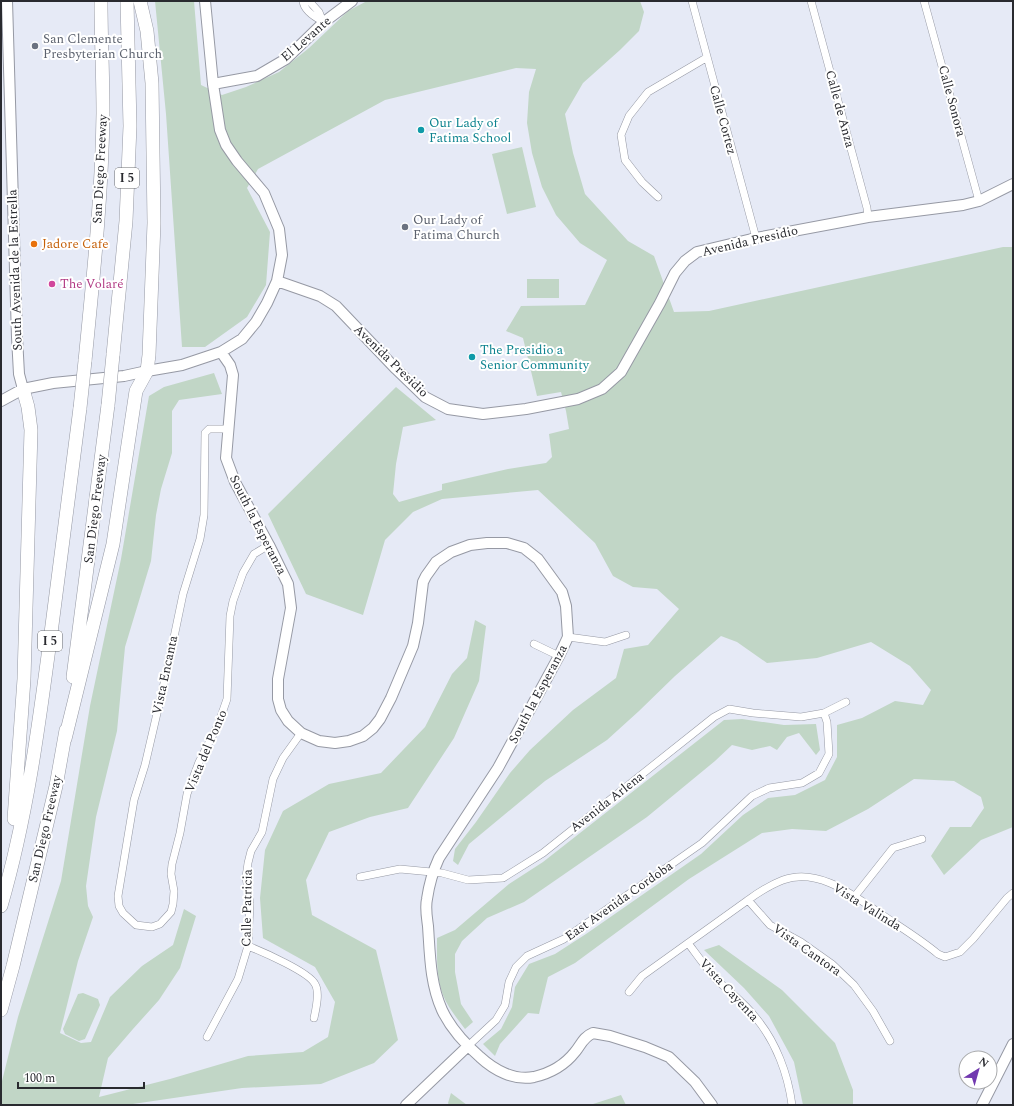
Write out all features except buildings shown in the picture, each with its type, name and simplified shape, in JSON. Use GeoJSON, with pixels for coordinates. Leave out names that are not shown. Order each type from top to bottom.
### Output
{"type":"FeatureCollection","features":[{"type":"Feature","properties":{"kind":"highway","name":"San Diego Freeway"},"geometry":{"type":"LineString","coordinates":[[1,906],[11,872],[33,761],[43,696],[80,408],[97,231],[101,167],[103,113],[101,1]]}},
{"type":"Feature","properties":{"kind":"highway","name":"San Diego Freeway"},"geometry":{"type":"LineString","coordinates":[[1,1010],[56,786],[65,739],[108,405],[126,221],[130,126],[127,1]]}},
{"type":"Feature","properties":{"kind":"highway"},"geometry":{"type":"LineString","coordinates":[[65,739],[113,544],[136,391],[147,372],[149,355],[154,235],[152,83],[147,31],[140,1]]}},
{"type":"Feature","properties":{"kind":"highway"},"geometry":{"type":"LineString","coordinates":[[11,872],[24,679],[31,446],[31,430],[28,407],[23,389]]}},
{"type":"Feature","properties":{"kind":"street","name":"South Avenida de la Estrella"},"geometry":{"type":"LineString","coordinates":[[7,1],[5,53],[17,343],[19,374],[23,389]]}},
{"type":"Feature","properties":{"kind":"street"},"geometry":{"type":"LineString","coordinates":[[1,401],[23,389],[53,383],[124,376],[147,372],[182,364],[221,352],[242,339],[256,322],[267,303],[277,281],[282,255],[280,229],[264,193],[237,161],[226,145],[220,130],[213,84],[205,1]]}},
{"type":"Feature","properties":{"kind":"street"},"geometry":{"type":"LineString","coordinates":[[303,1],[304,5],[312,15],[324,22]]}},
{"type":"Feature","properties":{"kind":"street"},"geometry":{"type":"LineString","coordinates":[[309,1],[319,12],[324,22]]}},
{"type":"Feature","properties":{"kind":"street","name":"El Levante"},"geometry":{"type":"LineString","coordinates":[[213,84],[257,76],[286,59],[324,22],[352,1]]}},
{"type":"Feature","properties":{"kind":"street","name":"Calle Cortez"},"geometry":{"type":"LineString","coordinates":[[692,1],[706,58],[756,238]]}},
{"type":"Feature","properties":{"kind":"street","name":"Calle de Anza"},"geometry":{"type":"LineString","coordinates":[[811,1],[867,208],[868,217]]}},
{"type":"Feature","properties":{"kind":"street","name":"Calle Sonora"},"geometry":{"type":"LineString","coordinates":[[924,1],[979,201]]}},
{"type":"Feature","properties":{"kind":"street"},"geometry":{"type":"LineString","coordinates":[[658,197],[642,182],[626,160],[621,135],[629,116],[648,92],[706,58]]}},
{"type":"Feature","properties":{"kind":"street","name":"Avenida Presidio"},"geometry":{"type":"LineString","coordinates":[[277,281],[320,296],[336,306],[425,397],[448,409],[483,414],[526,409],[578,399],[602,389],[621,372],[675,273],[685,261],[697,252],[756,238],[868,217],[963,205],[979,201],[1013,184]]}},
{"type":"Feature","properties":{"kind":"street","name":"South la Esperanza"},"geometry":{"type":"LineString","coordinates":[[221,352],[230,365],[233,375],[226,458],[229,469],[288,584],[291,608],[278,679],[278,699],[281,710],[288,721],[301,733],[319,741],[335,743],[349,741],[363,736],[373,728],[380,719],[391,698],[413,646],[418,623],[423,582],[436,562],[451,552],[470,545],[487,543],[507,543],[524,548],[538,559],[562,592],[566,606],[568,637],[498,768],[439,858],[433,872],[426,901],[430,969],[435,992],[442,1011],[468,1046],[484,1061],[500,1072],[517,1077],[533,1077],[556,1070],[567,1062],[583,1039],[593,1033],[610,1036],[645,1047],[669,1057],[695,1082],[712,1105]]}},
{"type":"Feature","properties":{"kind":"street","name":"Vista Encanta"},"geometry":{"type":"LineString","coordinates":[[145,927],[136,925],[129,920],[119,906],[118,896],[134,800],[145,765],[183,594],[203,526],[205,433],[209,429],[228,429]]}},
{"type":"Feature","properties":{"kind":"street","name":"Vista del Ponto"},"geometry":{"type":"LineString","coordinates":[[145,927],[152,928],[160,924],[171,912],[174,891],[171,874],[172,864],[180,833],[187,794],[199,762],[218,725],[227,699],[230,616],[233,601],[243,572],[254,554],[269,545]]}},
{"type":"Feature","properties":{"kind":"street"},"geometry":{"type":"LineString","coordinates":[[568,637],[605,642],[626,635]]}},
{"type":"Feature","properties":{"kind":"street"},"geometry":{"type":"LineString","coordinates":[[534,644],[559,656]]}},
{"type":"Feature","properties":{"kind":"street","name":"Avenida Arlena"},"geometry":{"type":"LineString","coordinates":[[360,877],[400,868],[442,873],[468,880],[502,878],[542,853],[714,717],[729,709],[752,713],[801,717],[824,713],[846,702]]}},
{"type":"Feature","properties":{"kind":"street","name":"East Avenida Cordoba"},"geometry":{"type":"LineString","coordinates":[[406,1105],[496,1020],[504,1005],[509,982],[516,967],[528,956],[564,939],[702,843],[752,796],[769,788],[802,783],[818,773],[829,754],[827,722],[824,713]]}},
{"type":"Feature","properties":{"kind":"street","name":"Calle Patricia"},"geometry":{"type":"LineString","coordinates":[[207,1037],[238,979],[248,946],[250,904],[246,877],[251,851],[262,832],[273,779],[283,758],[301,733]]}},
{"type":"Feature","properties":{"kind":"street"},"geometry":{"type":"LineString","coordinates":[[855,896],[893,848],[922,839]]}},
{"type":"Feature","properties":{"kind":"street","name":"Vista Valinda"},"geometry":{"type":"LineString","coordinates":[[630,992],[642,976],[764,889],[784,880],[800,877],[828,882],[855,896],[938,954],[945,957],[960,952],[973,940],[1013,894]]}},
{"type":"Feature","properties":{"kind":"street","name":"Vista Cantora"},"geometry":{"type":"LineString","coordinates":[[748,900],[770,925],[801,942],[832,964],[854,984],[873,1011],[890,1041]]}},
{"type":"Feature","properties":{"kind":"street","name":"Vista Cayenta"},"geometry":{"type":"LineString","coordinates":[[688,943],[715,978],[756,1017],[771,1040],[781,1063],[790,1092],[792,1105]]}},
{"type":"Feature","properties":{"kind":"street"},"geometry":{"type":"LineString","coordinates":[[248,946],[306,974],[316,985],[317,1004],[314,1018]]}},
{"type":"Feature","properties":{"kind":"street"},"geometry":{"type":"LineString","coordinates":[[982,1105],[1013,1044]]}},
{"type":"Feature","properties":{"kind":"green space"},"geometry":{"type":"Polygon","coordinates":[[[155,1],[194,1],[201,85],[222,95],[246,87],[279,72],[309,48],[348,11],[367,1],[640,1],[644,12],[639,31],[583,83],[565,114],[573,153],[585,194],[628,241],[654,256],[674,312],[709,311],[1003,247],[1013,247],[1013,827],[981,840],[944,875],[931,856],[950,827],[971,827],[984,808],[981,797],[954,781],[914,779],[868,809],[826,831],[792,829],[762,833],[689,879],[575,963],[548,977],[539,1014],[528,1013],[500,1044],[495,1056],[483,1044],[501,1029],[512,1007],[515,987],[529,964],[555,954],[586,934],[701,854],[743,815],[768,798],[795,795],[825,780],[837,757],[837,725],[862,718],[895,701],[923,705],[931,690],[910,666],[871,642],[817,658],[767,663],[737,642],[721,636],[675,676],[607,740],[545,781],[469,844],[458,865],[453,861],[455,849],[510,773],[530,750],[573,710],[616,678],[624,649],[648,645],[679,609],[657,589],[633,587],[613,576],[595,543],[538,490],[442,499],[413,512],[385,540],[363,615],[306,594],[268,514],[396,387],[436,420],[403,427],[396,464],[393,494],[399,502],[442,490],[442,484],[508,469],[546,463],[552,457],[549,434],[569,429],[561,392],[537,396],[523,338],[506,331],[521,306],[585,305],[607,260],[580,243],[556,215],[542,187],[532,153],[527,123],[529,92],[536,69],[516,68],[385,100],[258,169],[247,188],[270,232],[266,285],[247,317],[205,347],[182,347],[166,114],[155,1]]]}},
{"type":"Feature","properties":{"kind":"green space"},"geometry":{"type":"Polygon","coordinates":[[[522,147],[536,207],[507,214],[492,154],[522,147]]]}},
{"type":"Feature","properties":{"kind":"green space"},"geometry":{"type":"Polygon","coordinates":[[[527,279],[559,279],[559,298],[527,298],[527,279]]]}},
{"type":"Feature","properties":{"kind":"green space"},"geometry":{"type":"Polygon","coordinates":[[[214,373],[222,394],[179,400],[172,411],[172,453],[161,489],[156,515],[151,561],[125,647],[117,731],[96,817],[86,886],[88,906],[93,917],[78,961],[60,1033],[81,1043],[91,1042],[110,997],[142,966],[173,945],[184,909],[196,916],[180,968],[159,1000],[108,1058],[99,1097],[170,1079],[248,1056],[303,1052],[328,1037],[335,1002],[315,967],[263,938],[260,898],[265,850],[283,811],[329,784],[381,773],[425,727],[452,674],[467,658],[475,620],[486,626],[479,681],[454,738],[408,808],[370,817],[329,832],[306,880],[312,915],[376,950],[398,1040],[374,1063],[321,1084],[242,1088],[126,1105],[1,1105],[1,1085],[18,1017],[61,881],[90,706],[121,559],[149,396],[164,387],[214,373]]]}},
{"type":"Feature","properties":{"kind":"green space"},"geometry":{"type":"Polygon","coordinates":[[[742,719],[784,725],[816,724],[820,750],[816,755],[799,733],[787,737],[777,750],[770,746],[752,750],[732,745],[715,761],[647,817],[524,902],[487,918],[462,941],[455,954],[455,972],[461,1004],[473,1022],[465,1029],[447,1004],[443,995],[437,967],[437,938],[455,930],[509,884],[543,862],[724,720],[742,719]]]}},
{"type":"Feature","properties":{"kind":"green space"},"geometry":{"type":"Polygon","coordinates":[[[719,945],[782,990],[835,1043],[853,1090],[853,1105],[803,1105],[794,1062],[769,1016],[744,988],[704,950],[719,945]]]}},
{"type":"Feature","properties":{"kind":"green space"},"geometry":{"type":"Polygon","coordinates":[[[83,993],[98,999],[100,1005],[85,1039],[79,1041],[65,1034],[63,1029],[78,994],[83,993]]]}},
{"type":"Feature","properties":{"kind":"green space"},"geometry":{"type":"Polygon","coordinates":[[[451,1093],[467,1105],[449,1105],[448,1103],[451,1093]]]}},
{"type":"Feature","properties":{"kind":"green space"},"geometry":{"type":"Polygon","coordinates":[[[621,1095],[626,1105],[592,1105],[593,1104],[621,1095]]]}},
{"type":"Feature","properties":{"kind":"place","name":"San Clemente Presbyterian Church"},"geometry":{"type":"Point","coordinates":[35,46]}},
{"type":"Feature","properties":{"kind":"place","name":"Our Lady of Fatima School"},"geometry":{"type":"Point","coordinates":[421,130]}},
{"type":"Feature","properties":{"kind":"place","name":"Our Lady of Fatima Church"},"geometry":{"type":"Point","coordinates":[405,227]}},
{"type":"Feature","properties":{"kind":"place","name":"Jadore Cafe"},"geometry":{"type":"Point","coordinates":[34,244]}},
{"type":"Feature","properties":{"kind":"place","name":"The Volaré"},"geometry":{"type":"Point","coordinates":[52,284]}},
{"type":"Feature","properties":{"kind":"place","name":"The Presidio a Senior Community"},"geometry":{"type":"Point","coordinates":[472,357]}}]}
